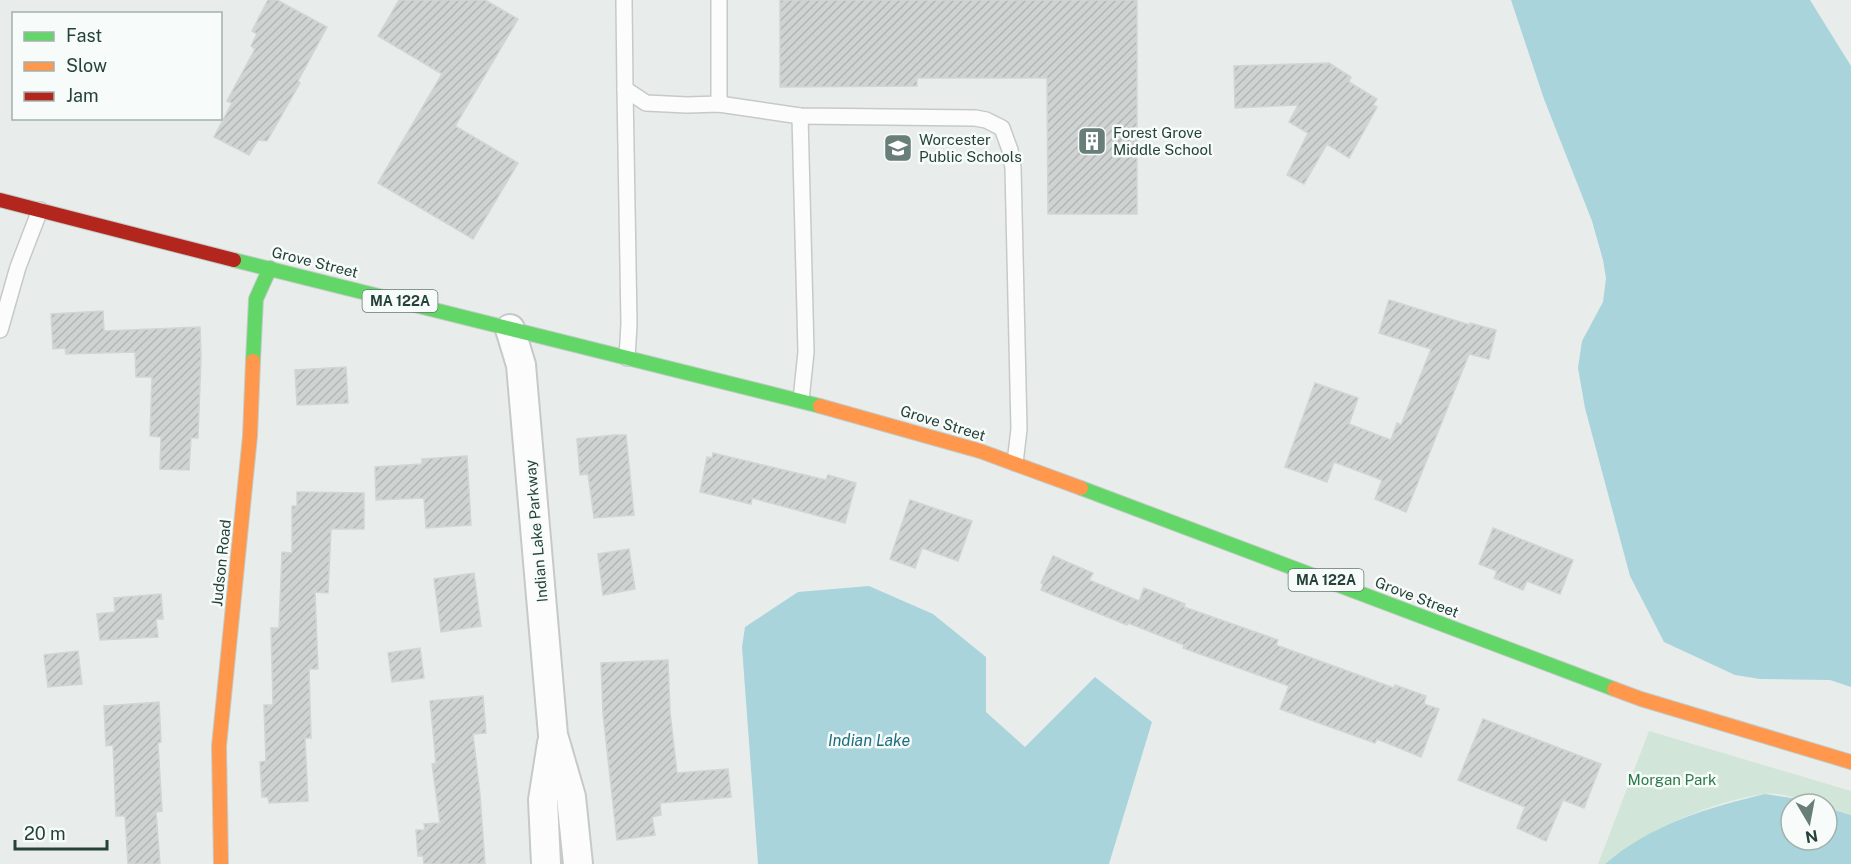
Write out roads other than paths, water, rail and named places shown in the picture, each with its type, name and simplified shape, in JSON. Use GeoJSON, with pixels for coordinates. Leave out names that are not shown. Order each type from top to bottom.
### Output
{"type":"FeatureCollection","features":[{"type":"Feature","properties":{"kind":"main road","name":"Grove Street"},"geometry":{"type":"LineString","coordinates":[[0,200],[801,400],[938,437],[1015,463],[1641,699],[1851,762]]}},
{"type":"Feature","properties":{"kind":"main road","name":"Judson Road"},"geometry":{"type":"LineString","coordinates":[[221,864],[219,746],[250,436],[256,299],[270,268]]}},
{"type":"Feature","properties":{"kind":"street","name":"Indian Lake Parkway"},"geometry":{"type":"LineString","coordinates":[[510,328],[522,365],[553,735],[571,797],[578,864]]}},
{"type":"Feature","properties":{"kind":"street","name":"Indian Lake Parkway"},"geometry":{"type":"LineString","coordinates":[[546,864],[543,800],[553,735]]}},
{"type":"Feature","properties":{"kind":"lane"},"geometry":{"type":"LineString","coordinates":[[624,0],[629,324],[627,358]]}},
{"type":"Feature","properties":{"kind":"lane"},"geometry":{"type":"LineString","coordinates":[[719,0],[719,104]]}},
{"type":"Feature","properties":{"kind":"lane"},"geometry":{"type":"LineString","coordinates":[[625,89],[646,103],[719,104],[800,116],[975,118],[986,120],[1002,128],[1011,150],[1013,168],[1019,429],[1015,463]]}},
{"type":"Feature","properties":{"kind":"lane"},"geometry":{"type":"LineString","coordinates":[[800,116],[806,351],[801,400]]}},
{"type":"Feature","properties":{"kind":"lane"},"geometry":{"type":"LineString","coordinates":[[0,330],[18,267],[40,210]]}},
{"type":"Feature","properties":{"kind":"water"},"geometry":{"type":"Polygon","coordinates":[[[1511,0],[1810,0],[1851,66],[1851,687],[1830,680],[1760,679],[1735,675],[1664,642],[1630,576],[1585,408],[1578,368],[1582,341],[1603,302],[1606,278],[1603,260],[1592,221],[1544,99],[1511,0]]]}},
{"type":"Feature","properties":{"kind":"water","name":"Indian Lake"},"geometry":{"type":"Polygon","coordinates":[[[869,586],[933,614],[986,657],[986,712],[1025,747],[1095,677],[1152,722],[1109,864],[758,864],[742,647],[745,627],[798,592],[869,586]]]}},
{"type":"Feature","properties":{"kind":"water"},"geometry":{"type":"Polygon","coordinates":[[[1765,794],[1779,796],[1779,852],[1839,852],[1839,812],[1851,815],[1851,864],[1605,864],[1622,850],[1661,828],[1723,805],[1765,794]]]}},
{"type":"Feature","properties":{"kind":"place","name":"Forest Grove Middle School"},"geometry":{"type":"Point","coordinates":[1092,141]}},
{"type":"Feature","properties":{"kind":"place","name":"Worcester Public Schools"},"geometry":{"type":"Point","coordinates":[898,148]}},
{"type":"Feature","properties":{"kind":"park label","name":"Morgan Park"},"geometry":{"type":"Point","coordinates":[1672,779]}}]}
